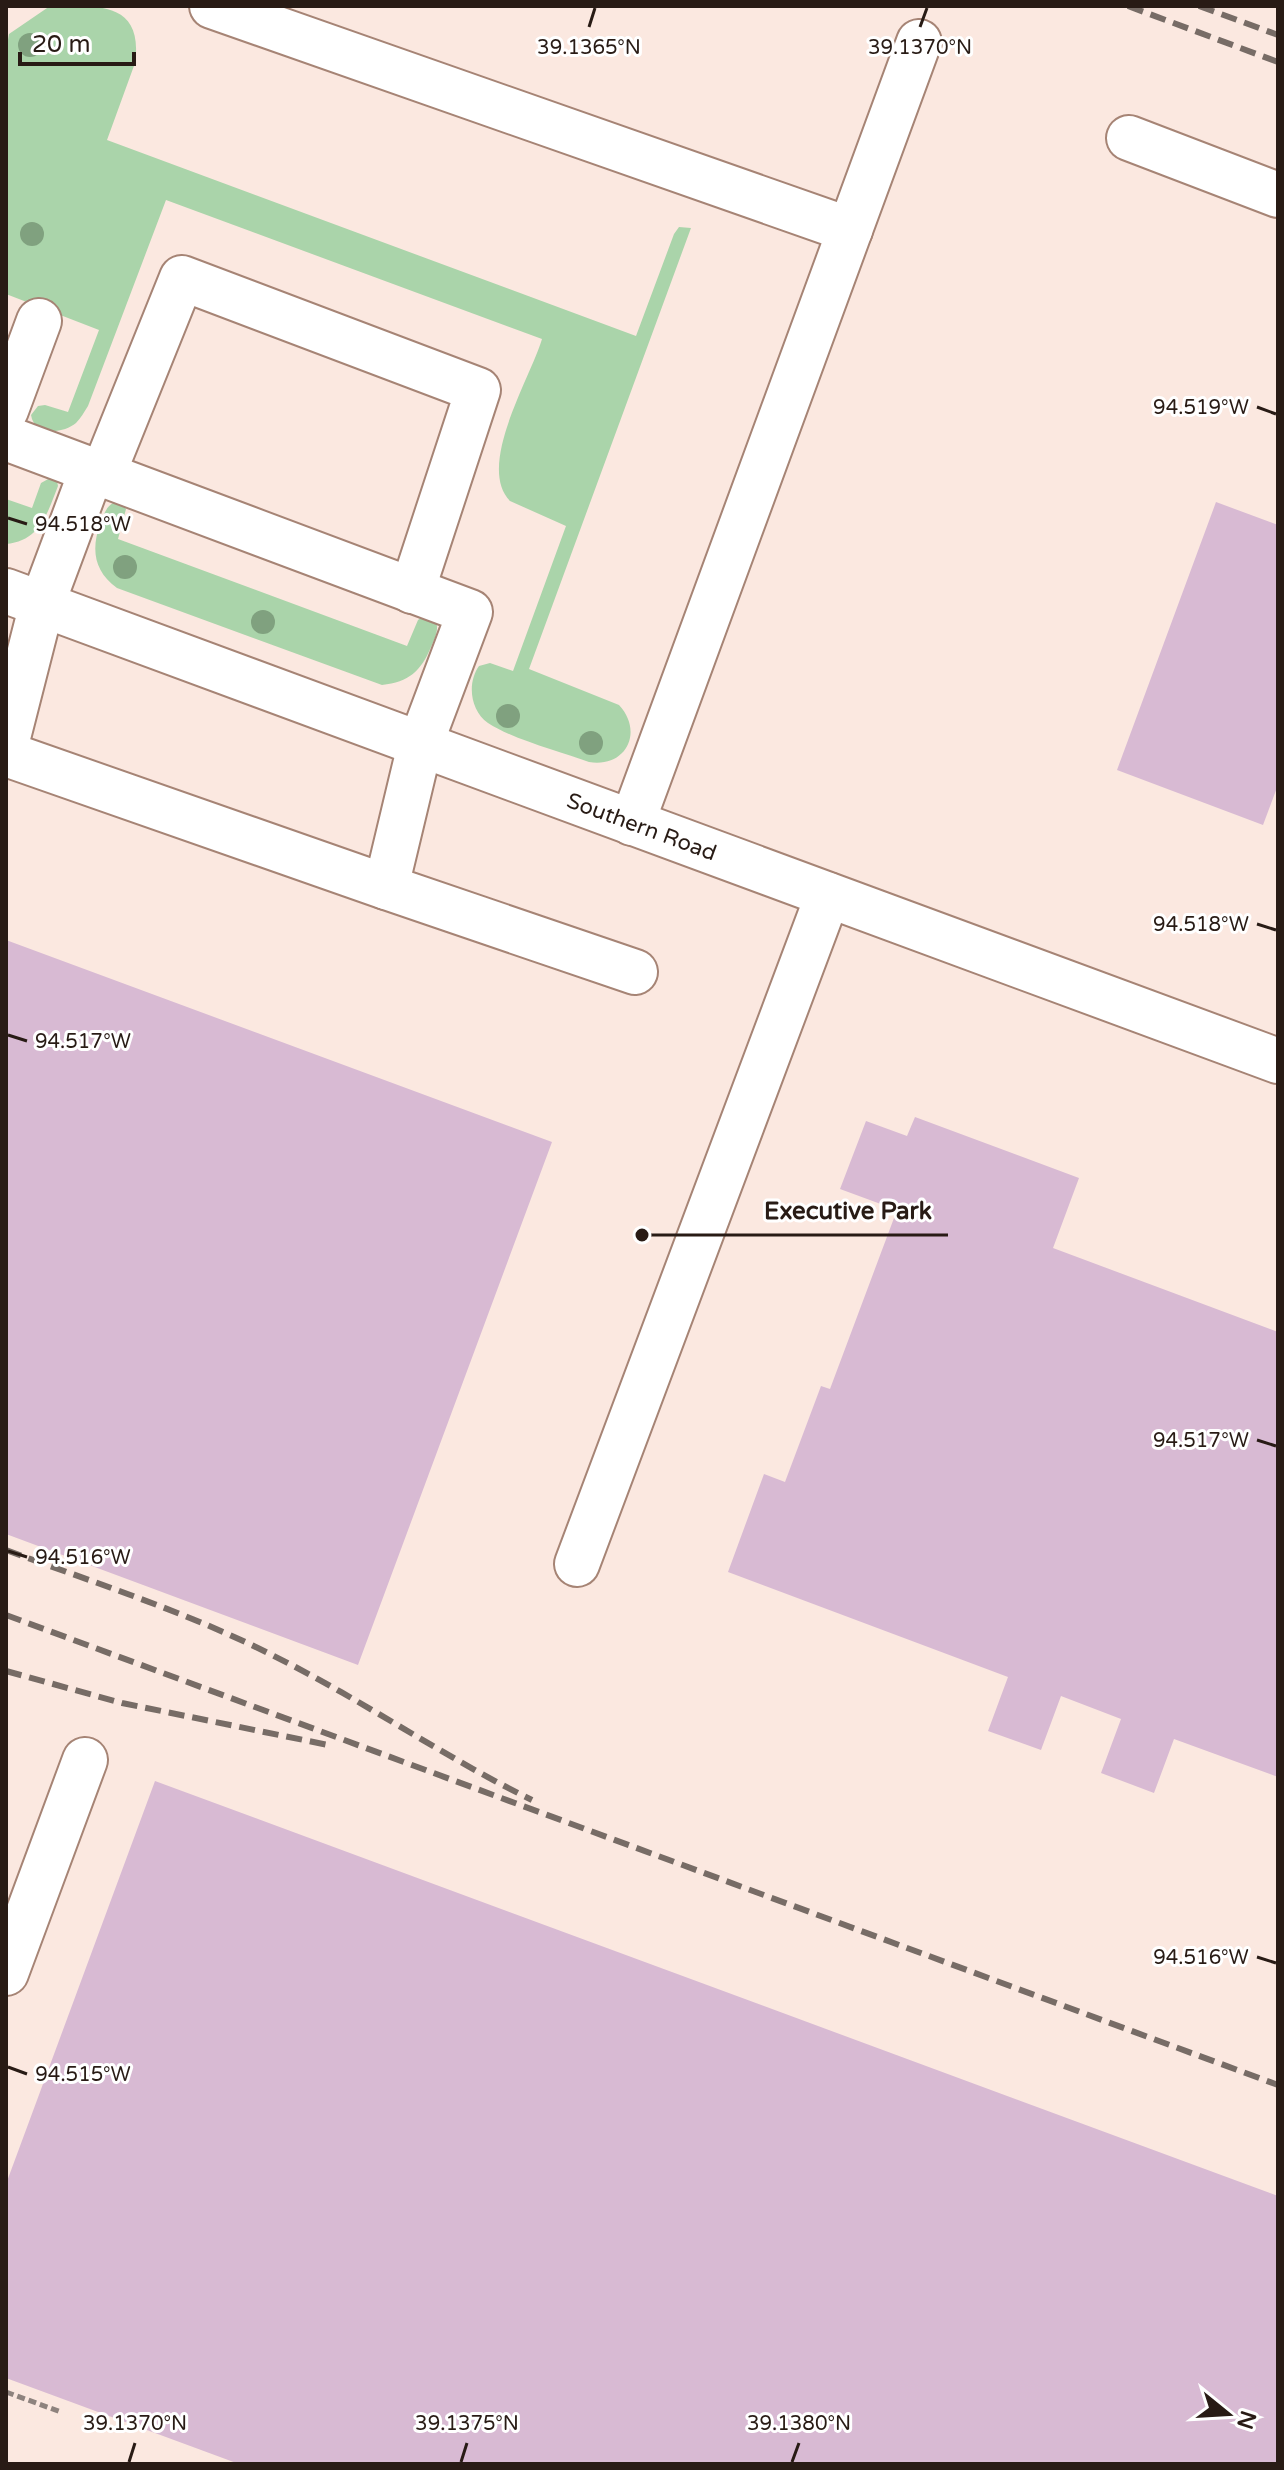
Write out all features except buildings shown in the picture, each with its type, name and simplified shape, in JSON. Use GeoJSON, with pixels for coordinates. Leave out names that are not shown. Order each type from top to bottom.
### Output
{"type":"FeatureCollection","features":[{"type":"Feature","properties":{"kind":"street"},"geometry":{"type":"LineString","coordinates":[[212,6],[850,230]]}},
{"type":"Feature","properties":{"kind":"street"},"geometry":{"type":"LineString","coordinates":[[632,823],[919,42]]}},
{"type":"Feature","properties":{"kind":"street"},"geometry":{"type":"LineString","coordinates":[[1129,138],[1278,195]]}},
{"type":"Feature","properties":{"kind":"street"},"geometry":{"type":"LineString","coordinates":[[6,745],[24,598],[97,472],[182,278],[478,390],[412,591]]}},
{"type":"Feature","properties":{"kind":"street"},"geometry":{"type":"LineString","coordinates":[[6,410],[39,321]]}},
{"type":"Feature","properties":{"kind":"street"},"geometry":{"type":"LineString","coordinates":[[6,438],[470,612],[420,745],[386,887]]}},
{"type":"Feature","properties":{"kind":"street","name":"Southern Road"},"geometry":{"type":"LineString","coordinates":[[24,598],[1278,1061]]}},
{"type":"Feature","properties":{"kind":"street"},"geometry":{"type":"LineString","coordinates":[[6,754],[635,972]]}},
{"type":"Feature","properties":{"kind":"street"},"geometry":{"type":"LineString","coordinates":[[577,1564],[828,895]]}},
{"type":"Feature","properties":{"kind":"street"},"geometry":{"type":"LineString","coordinates":[[6,1973],[85,1760]]}},
{"type":"Feature","properties":{"kind":"path"},"geometry":{"type":"LineString","coordinates":[[6,2392],[61,2412]]}},
{"type":"Feature","properties":{"kind":"shaded area"},"geometry":{"type":"Polygon","coordinates":[[[6,6],[1278,6],[1278,2464],[6,2464],[6,6]]]}},
{"type":"Feature","properties":{"kind":"green space"},"geometry":{"type":"Polygon","coordinates":[[[50,6],[99,7],[124,17],[132,28],[136,42],[135,63],[107,140],[636,336],[674,234],[679,227],[691,228],[529,669],[619,705],[630,726],[627,746],[621,754],[602,762],[589,762],[523,740],[482,718],[472,696],[473,680],[479,666],[490,663],[513,671],[566,526],[510,501],[501,486],[499,467],[502,445],[542,339],[166,200],[88,406],[76,423],[64,429],[43,430],[33,422],[31,415],[38,406],[68,412],[99,330],[6,294],[6,51],[9,34],[50,6]]]}},
{"type":"Feature","properties":{"kind":"green space"},"geometry":{"type":"Polygon","coordinates":[[[50,478],[57,481],[58,486],[41,524],[27,538],[6,544],[6,499],[32,508],[41,483],[50,478]]]}},
{"type":"Feature","properties":{"kind":"green space"},"geometry":{"type":"Polygon","coordinates":[[[113,503],[126,509],[118,539],[407,646],[418,620],[422,617],[436,621],[436,634],[427,655],[407,678],[382,685],[117,588],[103,574],[95,551],[100,524],[106,509],[113,503]]]}},
{"type":"Feature","properties":{"kind":"railway"},"geometry":{"type":"LineString","coordinates":[[1128,6],[1278,62]]}},
{"type":"Feature","properties":{"kind":"railway"},"geometry":{"type":"LineString","coordinates":[[1199,6],[1278,35]]}},
{"type":"Feature","properties":{"kind":"railway"},"geometry":{"type":"LineString","coordinates":[[6,1550],[240,1639],[338,1690],[532,1800]]}},
{"type":"Feature","properties":{"kind":"railway"},"geometry":{"type":"LineString","coordinates":[[6,1615],[1278,2085]]}},
{"type":"Feature","properties":{"kind":"railway"},"geometry":{"type":"LineString","coordinates":[[6,1671],[122,1703],[333,1746]]}},
{"type":"Feature","properties":{"kind":"place","name":"Executive Park"},"geometry":{"type":"Point","coordinates":[642,1235]}}]}
